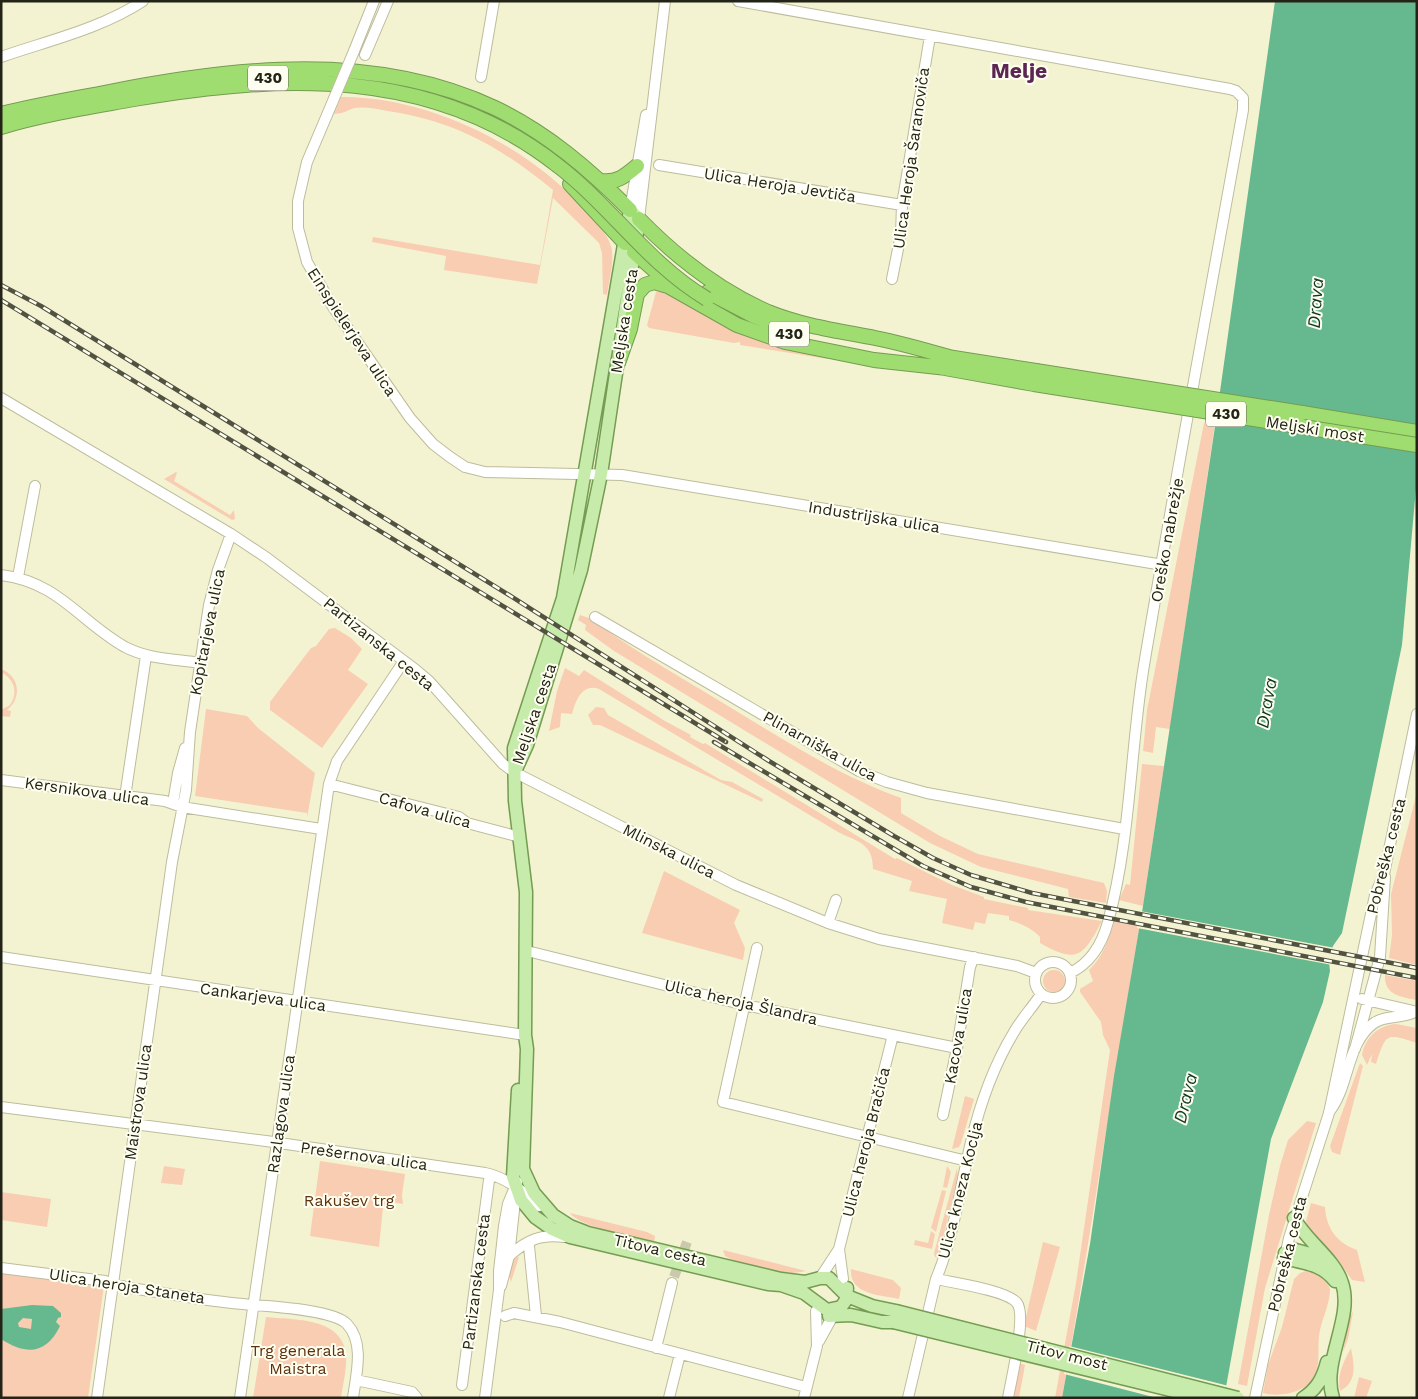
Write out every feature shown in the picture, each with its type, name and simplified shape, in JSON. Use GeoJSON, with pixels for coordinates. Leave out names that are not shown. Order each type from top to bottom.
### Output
{"type":"FeatureCollection","features":[{"type":"Feature","properties":{"kind":"highway"},"geometry":{"type":"LineString","coordinates":[[121,89],[189,76],[246,70],[317,69],[409,80],[453,91],[496,109],[556,144],[601,181],[664,245],[718,286],[769,312],[814,326],[878,338],[948,362]]}},
{"type":"Feature","properties":{"kind":"highway","name":"430"},"geometry":{"type":"LineString","coordinates":[[1,114],[121,89],[281,77],[316,77],[383,83],[432,93],[486,112],[534,138],[654,260],[740,316],[786,333],[1036,378]]}},
{"type":"Feature","properties":{"kind":"highway","name":"430"},"geometry":{"type":"LineString","coordinates":[[1,127],[64,112],[192,89],[282,83],[323,84],[382,90],[432,100],[471,113],[519,137],[559,162]]}},
{"type":"Feature","properties":{"kind":"highway"},"geometry":{"type":"LineString","coordinates":[[149,97],[313,90],[381,97],[431,108],[489,130],[540,160],[574,188],[629,248],[654,272],[686,297]]}},
{"type":"Feature","properties":{"kind":"highway"},"geometry":{"type":"LineString","coordinates":[[601,181],[610,182],[622,178],[637,166]]}},
{"type":"Feature","properties":{"kind":"highway"},"geometry":{"type":"LineString","coordinates":[[618,363],[630,328],[637,294],[641,288],[650,282],[658,282],[737,325],[793,344],[874,360],[948,362]]}},
{"type":"Feature","properties":{"kind":"highway","name":"Meljski most"},"geometry":{"type":"LineString","coordinates":[[1036,378],[1417,432]]}},
{"type":"Feature","properties":{"kind":"highway","name":"Meljski most"},"geometry":{"type":"LineString","coordinates":[[1036,378],[1417,444]]}},
{"type":"Feature","properties":{"kind":"main road","name":"Meljska cesta"},"geometry":{"type":"LineString","coordinates":[[514,772],[516,738],[563,598],[634,214]]}},
{"type":"Feature","properties":{"kind":"main road","name":"Meljska cesta"},"geometry":{"type":"LineString","coordinates":[[514,772],[527,745],[581,570],[601,474],[618,363],[629,248]]}},
{"type":"Feature","properties":{"kind":"main road","name":"Partizanska cesta"},"geometry":{"type":"LineString","coordinates":[[514,772],[515,801],[526,881],[525,1035],[527,1049],[523,1162]]}},
{"type":"Feature","properties":{"kind":"main road","name":"Partizanska cesta"},"geometry":{"type":"LineString","coordinates":[[516,1186],[512,1161],[520,1055],[525,1035]]}},
{"type":"Feature","properties":{"kind":"main road","name":"Titova cesta"},"geometry":{"type":"LineString","coordinates":[[523,1162],[524,1173],[528,1182],[553,1215],[570,1226],[588,1233],[769,1279]]}},
{"type":"Feature","properties":{"kind":"main road","name":"Titova cesta"},"geometry":{"type":"LineString","coordinates":[[516,1186],[521,1200],[530,1212],[552,1229],[570,1237],[616,1249],[769,1279]]}},
{"type":"Feature","properties":{"kind":"main road"},"geometry":{"type":"LineString","coordinates":[[1294,1218],[1302,1232],[1336,1268],[1344,1292],[1331,1374],[1333,1398]]}},
{"type":"Feature","properties":{"kind":"main road"},"geometry":{"type":"LineString","coordinates":[[1285,1256],[1292,1250],[1325,1258]]}},
{"type":"Feature","properties":{"kind":"main road"},"geometry":{"type":"LineString","coordinates":[[1285,1256],[1316,1265],[1327,1271],[1335,1281],[1338,1294],[1329,1356],[1324,1374],[1316,1388],[1303,1398]]}},
{"type":"Feature","properties":{"kind":"main road"},"geometry":{"type":"LineString","coordinates":[[769,1279],[816,1276],[832,1272],[841,1299]]}},
{"type":"Feature","properties":{"kind":"main road"},"geometry":{"type":"LineString","coordinates":[[816,1276],[834,1280],[841,1299],[852,1315],[882,1322],[895,1316]]}},
{"type":"Feature","properties":{"kind":"main road"},"geometry":{"type":"LineString","coordinates":[[811,1303],[816,1276]]}},
{"type":"Feature","properties":{"kind":"main road"},"geometry":{"type":"LineString","coordinates":[[769,1279],[823,1308],[857,1293],[895,1316]]}},
{"type":"Feature","properties":{"kind":"main road"},"geometry":{"type":"LineString","coordinates":[[811,1303],[824,1316],[841,1299]]}},
{"type":"Feature","properties":{"kind":"main road","name":"Titov most"},"geometry":{"type":"LineString","coordinates":[[895,1316],[1203,1398]]}},
{"type":"Feature","properties":{"kind":"main road","name":"Titov most"},"geometry":{"type":"LineString","coordinates":[[895,1316],[1238,1398]]}},
{"type":"Feature","properties":{"kind":"street"},"geometry":{"type":"LineString","coordinates":[[1,57],[99,25],[119,16],[143,1]]}},
{"type":"Feature","properties":{"kind":"street","name":"Einspielerjeva ulica"},"geometry":{"type":"LineString","coordinates":[[374,1],[302,178],[298,213],[301,244],[307,262],[317,282],[410,418],[433,444],[457,462],[475,470],[506,473],[586,474]]}},
{"type":"Feature","properties":{"kind":"street"},"geometry":{"type":"LineString","coordinates":[[366,55],[388,1]]}},
{"type":"Feature","properties":{"kind":"street"},"geometry":{"type":"LineString","coordinates":[[481,77],[494,1]]}},
{"type":"Feature","properties":{"kind":"street","name":"Meljska cesta"},"geometry":{"type":"LineString","coordinates":[[634,214],[652,119],[653,85],[665,1]]}},
{"type":"Feature","properties":{"kind":"street"},"geometry":{"type":"LineString","coordinates":[[738,1],[930,36]]}},
{"type":"Feature","properties":{"kind":"street","name":"Oreško nabrežje"},"geometry":{"type":"LineString","coordinates":[[930,36],[1230,89],[1240,94],[1243,98],[1243,110],[1141,688],[1124,829],[1112,904],[1104,936],[1088,962],[1070,973]]}},
{"type":"Feature","properties":{"kind":"street","name":"Ulica Heroja Šaranoviča"},"geometry":{"type":"LineString","coordinates":[[892,279],[901,234],[902,205],[930,36]]}},
{"type":"Feature","properties":{"kind":"street","name":"Meljska cesta"},"geometry":{"type":"LineString","coordinates":[[634,214],[637,166],[647,105],[653,85]]}},
{"type":"Feature","properties":{"kind":"street","name":"Ulica Heroja Jevtiča"},"geometry":{"type":"LineString","coordinates":[[659,165],[902,205]]}},
{"type":"Feature","properties":{"kind":"street","name":"Partizanska cesta"},"geometry":{"type":"LineString","coordinates":[[1,398],[231,534],[267,558],[429,681],[503,764],[514,772]]}},
{"type":"Feature","properties":{"kind":"street","name":"Meljski most"},"geometry":{"type":"LineString","coordinates":[[1191,402],[1417,437]]}},
{"type":"Feature","properties":{"kind":"street","name":"Industrijska ulica"},"geometry":{"type":"LineString","coordinates":[[586,474],[622,475],[715,489],[1163,566]]}},
{"type":"Feature","properties":{"kind":"street"},"geometry":{"type":"LineString","coordinates":[[18,577],[35,486]]}},
{"type":"Feature","properties":{"kind":"street","name":"Kopitarjeva ulica"},"geometry":{"type":"LineString","coordinates":[[178,805],[186,790],[190,732],[200,663],[218,570],[231,534]]}},
{"type":"Feature","properties":{"kind":"street"},"geometry":{"type":"LineString","coordinates":[[1,575],[18,577],[62,597],[124,646],[146,656],[200,663]]}},
{"type":"Feature","properties":{"kind":"street","name":"Plinarniška ulica"},"geometry":{"type":"LineString","coordinates":[[595,617],[723,690],[813,746],[859,771],[887,782],[927,793],[1124,829]]}},
{"type":"Feature","properties":{"kind":"street"},"geometry":{"type":"LineString","coordinates":[[125,797],[146,656]]}},
{"type":"Feature","properties":{"kind":"street","name":"Razlagova ulica"},"geometry":{"type":"LineString","coordinates":[[240,1398],[329,784],[337,761],[404,661]]}},
{"type":"Feature","properties":{"kind":"street","name":"Pobreška cesta"},"geometry":{"type":"LineString","coordinates":[[1255,1398],[1294,1218],[1329,1113],[1375,895],[1384,874],[1412,769],[1417,714]]}},
{"type":"Feature","properties":{"kind":"street","name":"Mlinska ulica"},"geometry":{"type":"LineString","coordinates":[[514,772],[736,885],[828,922],[879,939],[1017,966],[1036,973]]}},
{"type":"Feature","properties":{"kind":"street","name":"Kersnikova ulica"},"geometry":{"type":"LineString","coordinates":[[1,780],[178,805],[321,829]]}},
{"type":"Feature","properties":{"kind":"street","name":"Cafova ulica"},"geometry":{"type":"LineString","coordinates":[[329,784],[462,819],[467,823],[520,837]]}},
{"type":"Feature","properties":{"kind":"street","name":"Maistrova ulica"},"geometry":{"type":"LineString","coordinates":[[97,1398],[178,805]]}},
{"type":"Feature","properties":{"kind":"street"},"geometry":{"type":"LineString","coordinates":[[1355,1049],[1380,956],[1386,886],[1384,874]]}},
{"type":"Feature","properties":{"kind":"street"},"geometry":{"type":"LineString","coordinates":[[828,922],[836,900]]}},
{"type":"Feature","properties":{"kind":"street"},"geometry":{"type":"LineString","coordinates":[[758,948],[723,1102],[967,1161]]}},
{"type":"Feature","properties":{"kind":"street","name":"Ulica heroja Šlandra"},"geometry":{"type":"LineString","coordinates":[[527,951],[745,1005],[957,1048]]}},
{"type":"Feature","properties":{"kind":"street","name":"Cankarjeva ulica"},"geometry":{"type":"LineString","coordinates":[[1,957],[155,982],[525,1035]]}},
{"type":"Feature","properties":{"kind":"street","name":"Kacova ulica"},"geometry":{"type":"LineString","coordinates":[[943,1115],[974,957]]}},
{"type":"Feature","properties":{"kind":"street"},"geometry":{"type":"LineString","coordinates":[[1053,962],[1065,966],[1070,973],[1070,986],[1064,995],[1052,998],[1041,994],[1035,982],[1036,973],[1045,964],[1053,962]]}},
{"type":"Feature","properties":{"kind":"street","name":"Ulica kneza Koclja"},"geometry":{"type":"LineString","coordinates":[[908,1398],[936,1279],[943,1263],[979,1115],[995,1071],[1015,1031],[1041,994]]}},
{"type":"Feature","properties":{"kind":"street","name":"Pobreška cesta"},"geometry":{"type":"LineString","coordinates":[[1354,998],[1416,1012]]}},
{"type":"Feature","properties":{"kind":"street","name":"Pobreška cesta"},"geometry":{"type":"LineString","coordinates":[[1329,1113],[1338,1102],[1355,1049],[1373,1023],[1385,1018],[1403,1018],[1416,1012]]}},
{"type":"Feature","properties":{"kind":"street","name":"Ulica heroja Bračiča"},"geometry":{"type":"LineString","coordinates":[[841,1299],[839,1249],[893,1035]]}},
{"type":"Feature","properties":{"kind":"street","name":"Prešernova ulica"},"geometry":{"type":"LineString","coordinates":[[1,1108],[266,1141],[485,1173],[498,1176],[516,1186]]}},
{"type":"Feature","properties":{"kind":"street","name":"Partizanska cesta"},"geometry":{"type":"LineString","coordinates":[[485,1397],[499,1290],[499,1270],[504,1226],[508,1204],[523,1162]]}},
{"type":"Feature","properties":{"kind":"street","name":"Partizanska cesta"},"geometry":{"type":"LineString","coordinates":[[462,1385],[489,1180]]}},
{"type":"Feature","properties":{"kind":"street","name":"Partizanska cesta"},"geometry":{"type":"LineString","coordinates":[[499,1290],[505,1276],[509,1256],[516,1186]]}},
{"type":"Feature","properties":{"kind":"street","name":"Titova cesta"},"geometry":{"type":"LineString","coordinates":[[516,1186],[542,1209],[553,1215]]}},
{"type":"Feature","properties":{"kind":"street","name":"Partizanska cesta"},"geometry":{"type":"LineString","coordinates":[[509,1256],[522,1244],[538,1236],[570,1237]]}},
{"type":"Feature","properties":{"kind":"street"},"geometry":{"type":"LineString","coordinates":[[529,1246],[536,1316]]}},
{"type":"Feature","properties":{"kind":"street","name":"Ulica heroja Bračiča"},"geometry":{"type":"LineString","coordinates":[[816,1276],[839,1249]]}},
{"type":"Feature","properties":{"kind":"street","name":"Ulica heroja Staneta"},"geometry":{"type":"LineString","coordinates":[[1,1268],[105,1281],[113,1285],[254,1304]]}},
{"type":"Feature","properties":{"kind":"street"},"geometry":{"type":"LineString","coordinates":[[936,1279],[1011,1299],[1016,1302],[1021,1312],[1008,1398]]}},
{"type":"Feature","properties":{"kind":"street"},"geometry":{"type":"LineString","coordinates":[[656,1348],[672,1283]]}},
{"type":"Feature","properties":{"kind":"street"},"geometry":{"type":"LineString","coordinates":[[505,1316],[514,1313],[560,1322],[656,1348],[677,1356],[805,1393],[816,1346],[841,1299]]}},
{"type":"Feature","properties":{"kind":"street"},"geometry":{"type":"LineString","coordinates":[[811,1303],[816,1346]]}},
{"type":"Feature","properties":{"kind":"street"},"geometry":{"type":"LineString","coordinates":[[254,1304],[320,1313],[346,1322],[353,1333],[358,1347],[353,1398]]}},
{"type":"Feature","properties":{"kind":"street"},"geometry":{"type":"LineString","coordinates":[[669,1398],[677,1356]]}},
{"type":"Feature","properties":{"kind":"street"},"geometry":{"type":"LineString","coordinates":[[356,1380],[412,1392],[417,1398]]}},
{"type":"Feature","properties":{"kind":"green space"},"geometry":{"type":"Polygon","coordinates":[[[341,97],[374,99],[408,105],[442,116],[475,129],[507,146],[537,166],[563,188],[607,237],[611,246],[612,257],[607,295],[603,294],[602,253],[599,243],[553,198],[537,284],[444,270],[446,256],[372,242],[373,237],[540,265],[553,190],[498,150],[439,123],[369,108],[355,108],[334,114],[341,97]]]}},
{"type":"Feature","properties":{"kind":"green space"},"geometry":{"type":"Polygon","coordinates":[[[656,292],[667,292],[738,333],[828,356],[828,359],[740,345],[740,342],[734,343],[649,328],[647,325],[656,292]]]}},
{"type":"Feature","properties":{"kind":"green space"},"geometry":{"type":"Polygon","coordinates":[[[1204,423],[1215,424],[1170,729],[1156,727],[1153,753],[1143,751],[1147,710],[1204,423]]]}},
{"type":"Feature","properties":{"kind":"green space"},"geometry":{"type":"Polygon","coordinates":[[[176,472],[174,481],[230,515],[234,510],[235,519],[232,520],[164,479],[176,472]]]}},
{"type":"Feature","properties":{"kind":"green space"},"geometry":{"type":"Polygon","coordinates":[[[580,615],[595,620],[595,622],[612,634],[646,656],[815,758],[857,780],[901,798],[901,813],[940,836],[978,854],[1104,883],[1107,891],[1106,903],[1069,897],[1068,889],[981,867],[930,843],[614,651],[585,630],[586,625],[578,620],[580,615]]]}},
{"type":"Feature","properties":{"kind":"green space"},"geometry":{"type":"Polygon","coordinates":[[[335,628],[351,638],[362,649],[348,670],[368,684],[322,748],[270,710],[270,702],[311,648],[316,646],[329,629],[335,628]]]}},
{"type":"Feature","properties":{"kind":"green space"},"geometry":{"type":"Polygon","coordinates":[[[565,668],[579,676],[584,670],[665,721],[691,735],[690,737],[703,744],[705,743],[895,859],[897,858],[952,885],[984,897],[984,899],[1028,908],[1028,910],[1102,921],[1090,943],[1078,953],[1071,955],[1053,950],[1040,943],[1040,937],[1037,934],[1009,920],[1009,916],[988,913],[985,924],[975,922],[973,930],[942,923],[947,899],[909,891],[912,881],[873,869],[870,854],[863,844],[838,832],[599,689],[588,688],[584,691],[578,698],[572,714],[561,713],[560,727],[549,731],[557,691],[565,668]]]}},
{"type":"Feature","properties":{"kind":"green space"},"geometry":{"type":"Polygon","coordinates":[[[1,669],[12,677],[17,688],[15,700],[7,710],[11,711],[10,717],[1,716],[1,710],[10,705],[14,696],[14,687],[13,683],[3,673],[1,683],[1,669]]]}},
{"type":"Feature","properties":{"kind":"green space"},"geometry":{"type":"Polygon","coordinates":[[[596,707],[604,708],[608,715],[721,780],[732,782],[763,799],[762,802],[600,725],[593,725],[588,715],[596,707]]]}},
{"type":"Feature","properties":{"kind":"green space"},"geometry":{"type":"Polygon","coordinates":[[[206,709],[247,716],[258,728],[315,773],[307,818],[307,813],[195,796],[206,709]]]}},
{"type":"Feature","properties":{"kind":"green space"},"geometry":{"type":"Polygon","coordinates":[[[1142,764],[1164,766],[1143,906],[1119,900],[1126,884],[1130,885],[1142,764]]]}},
{"type":"Feature","properties":{"kind":"green space"},"geometry":{"type":"Polygon","coordinates":[[[1417,792],[1417,965],[1389,958],[1392,935],[1391,894],[1417,792]]]}},
{"type":"Feature","properties":{"kind":"green space"},"geometry":{"type":"Polygon","coordinates":[[[664,871],[740,910],[734,923],[745,948],[743,960],[642,933],[664,871]]]}},
{"type":"Feature","properties":{"kind":"green space"},"geometry":{"type":"Polygon","coordinates":[[[1115,920],[1140,924],[1062,1398],[1055,1398],[1076,1283],[1110,1050],[1103,1035],[1101,1022],[1080,992],[1080,989],[1093,981],[1089,970],[1102,953],[1115,920]]]}},
{"type":"Feature","properties":{"kind":"green space"},"geometry":{"type":"Polygon","coordinates":[[[1054,970],[1062,973],[1065,981],[1062,989],[1054,992],[1046,989],[1043,981],[1046,973],[1054,970]]]}},
{"type":"Feature","properties":{"kind":"green space"},"geometry":{"type":"Polygon","coordinates":[[[1385,975],[1417,981],[1417,1000],[1400,996],[1390,991],[1385,982],[1385,975]]]}},
{"type":"Feature","properties":{"kind":"green space"},"geometry":{"type":"Polygon","coordinates":[[[1396,1024],[1417,1028],[1417,1043],[1399,1038],[1389,1038],[1382,1046],[1376,1064],[1371,1062],[1372,1054],[1367,1065],[1362,1055],[1369,1038],[1378,1030],[1396,1024]]]}},
{"type":"Feature","properties":{"kind":"green space"},"geometry":{"type":"Polygon","coordinates":[[[1360,1063],[1363,1066],[1340,1155],[1332,1152],[1330,1146],[1360,1063]]]}},
{"type":"Feature","properties":{"kind":"green space"},"geometry":{"type":"Polygon","coordinates":[[[965,1096],[974,1099],[961,1143],[959,1147],[952,1149],[965,1096]]]}},
{"type":"Feature","properties":{"kind":"green space"},"geometry":{"type":"Polygon","coordinates":[[[1307,1121],[1316,1123],[1265,1288],[1247,1386],[1238,1384],[1269,1215],[1280,1166],[1288,1140],[1307,1121]]]}},
{"type":"Feature","properties":{"kind":"green space","name":"Rakušev trg"},"geometry":{"type":"Polygon","coordinates":[[[320,1161],[405,1174],[402,1195],[403,1204],[393,1202],[383,1207],[379,1247],[310,1236],[320,1161]]]}},
{"type":"Feature","properties":{"kind":"green space"},"geometry":{"type":"Polygon","coordinates":[[[164,1166],[185,1169],[182,1185],[161,1183],[164,1166]]]}},
{"type":"Feature","properties":{"kind":"green space"},"geometry":{"type":"Polygon","coordinates":[[[947,1166],[951,1172],[947,1188],[943,1187],[947,1166]]]}},
{"type":"Feature","properties":{"kind":"green space"},"geometry":{"type":"Polygon","coordinates":[[[957,1168],[958,1177],[938,1258],[935,1257],[934,1253],[957,1168]]]}},
{"type":"Feature","properties":{"kind":"green space"},"geometry":{"type":"Polygon","coordinates":[[[942,1190],[946,1191],[936,1232],[931,1228],[942,1190]]]}},
{"type":"Feature","properties":{"kind":"green space"},"geometry":{"type":"Polygon","coordinates":[[[1,1192],[51,1199],[47,1227],[1,1220],[1,1192]]]}},
{"type":"Feature","properties":{"kind":"green space"},"geometry":{"type":"Polygon","coordinates":[[[1311,1203],[1325,1207],[1330,1228],[1334,1234],[1338,1239],[1357,1250],[1365,1282],[1352,1280],[1335,1256],[1309,1230],[1306,1221],[1311,1203]]]}},
{"type":"Feature","properties":{"kind":"green space"},"geometry":{"type":"Polygon","coordinates":[[[570,1213],[647,1232],[655,1236],[654,1242],[622,1235],[584,1223],[570,1213]]]}},
{"type":"Feature","properties":{"kind":"green space"},"geometry":{"type":"Polygon","coordinates":[[[931,1231],[935,1234],[932,1249],[914,1245],[915,1240],[928,1243],[931,1231]]]}},
{"type":"Feature","properties":{"kind":"green space"},"geometry":{"type":"Polygon","coordinates":[[[1043,1242],[1060,1247],[1036,1331],[1024,1326],[1043,1242]]]}},
{"type":"Feature","properties":{"kind":"green space"},"geometry":{"type":"Polygon","coordinates":[[[723,1250],[806,1271],[787,1273],[753,1267],[725,1256],[723,1250]]]}},
{"type":"Feature","properties":{"kind":"green space"},"geometry":{"type":"Polygon","coordinates":[[[518,1257],[511,1282],[509,1276],[513,1260],[518,1257]]]}},
{"type":"Feature","properties":{"kind":"green space"},"geometry":{"type":"Polygon","coordinates":[[[851,1269],[893,1280],[901,1288],[899,1299],[875,1295],[860,1289],[852,1278],[851,1269]]]}},
{"type":"Feature","properties":{"kind":"green space"},"geometry":{"type":"Polygon","coordinates":[[[1306,1271],[1321,1276],[1330,1289],[1328,1305],[1320,1330],[1317,1369],[1309,1383],[1295,1392],[1278,1395],[1263,1393],[1268,1365],[1282,1327],[1294,1279],[1300,1273],[1306,1271]]]}},
{"type":"Feature","properties":{"kind":"green space"},"geometry":{"type":"Polygon","coordinates":[[[1,1272],[104,1286],[88,1398],[1,1398],[1,1272]]]}},
{"type":"Feature","properties":{"kind":"green space"},"geometry":{"type":"Polygon","coordinates":[[[1353,1312],[1348,1339],[1343,1352],[1349,1317],[1353,1312]]]}},
{"type":"Feature","properties":{"kind":"green space","name":"Trg generala Maistra"},"geometry":{"type":"Polygon","coordinates":[[[266,1317],[303,1320],[327,1327],[336,1333],[343,1343],[346,1355],[341,1398],[253,1398],[266,1317]]]}},
{"type":"Feature","properties":{"kind":"green space"},"geometry":{"type":"Polygon","coordinates":[[[1351,1348],[1354,1366],[1352,1378],[1350,1383],[1340,1391],[1340,1374],[1351,1348]]]}},
{"type":"Feature","properties":{"kind":"green space"},"geometry":{"type":"Polygon","coordinates":[[[1019,1363],[1025,1365],[1019,1398],[1014,1398],[1019,1363]]]}},
{"type":"Feature","properties":{"kind":"green space"},"geometry":{"type":"Polygon","coordinates":[[[1359,1377],[1372,1381],[1366,1398],[1354,1398],[1359,1377]]]}},
{"type":"Feature","properties":{"kind":"water","name":"Drava"},"geometry":{"type":"Polygon","coordinates":[[[1275,1],[1417,1],[1417,477],[1402,645],[1342,933],[1333,946],[1323,1002],[1271,1139],[1224,1398],[1062,1398],[1090,1244],[1114,1076],[1143,906],[1216,420],[1275,1]]]}},
{"type":"Feature","properties":{"kind":"water"},"geometry":{"type":"Polygon","coordinates":[[[32,1305],[53,1306],[61,1313],[61,1317],[56,1322],[60,1326],[48,1343],[42,1347],[27,1350],[19,1348],[1,1339],[1,1309],[32,1305]],[[23,1318],[18,1323],[19,1327],[31,1329],[32,1319],[23,1318]]]}},
{"type":"Feature","properties":{"kind":"pier"},"geometry":{"type":"Polygon","coordinates":[[[1140,911],[1335,948],[1332,965],[1137,928],[1140,911]]]}},
{"type":"Feature","properties":{"kind":"pier"},"geometry":{"type":"Polygon","coordinates":[[[1069,1346],[1229,1386],[1227,1398],[1157,1398],[1064,1374],[1069,1346]]]}},
{"type":"Feature","properties":{"kind":"tunnel"},"geometry":{"type":"LineString","coordinates":[[674,1277],[687,1242]]}},
{"type":"Feature","properties":{"kind":"railway"},"geometry":{"type":"LineString","coordinates":[[1,285],[41,306],[509,595],[769,761],[933,858],[971,875],[1032,893],[1417,968]]}},
{"type":"Feature","properties":{"kind":"railway"},"geometry":{"type":"LineString","coordinates":[[1,300],[726,742]]}},
{"type":"Feature","properties":{"kind":"railway"},"geometry":{"type":"LineString","coordinates":[[714,742],[923,866],[971,887],[1026,902],[1417,978]]}},
{"type":"Feature","properties":{"kind":"district","name":"Melje"},"geometry":{"type":"Point","coordinates":[1019,70]}}]}
